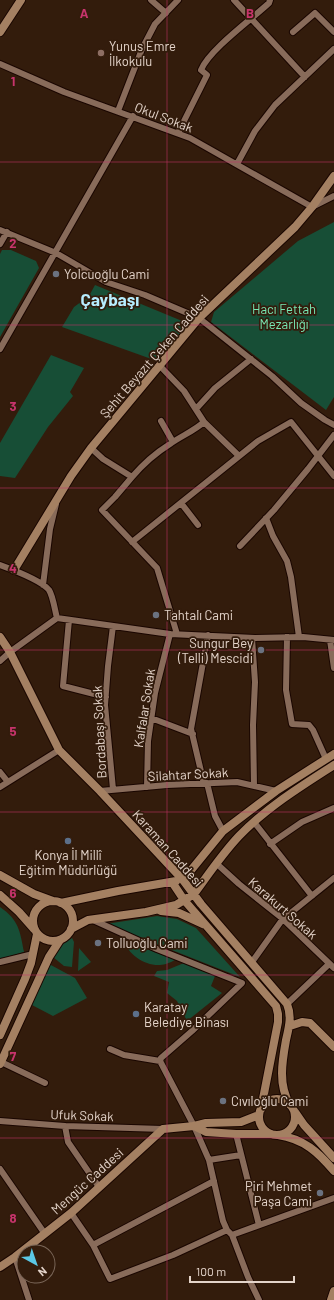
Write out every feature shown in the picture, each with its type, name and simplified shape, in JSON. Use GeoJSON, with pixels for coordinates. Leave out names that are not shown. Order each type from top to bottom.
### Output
{"type":"FeatureCollection","features":[{"type":"Feature","properties":{"kind":"main road"},"geometry":{"type":"LineString","coordinates":[[0,32],[3,22],[21,0]]}},
{"type":"Feature","properties":{"kind":"main road","name":"Şehit Beyazıt Çeken Caddesi"},"geometry":{"type":"LineString","coordinates":[[14,570],[58,496],[91,448],[199,318],[296,227],[334,176]]}},
{"type":"Feature","properties":{"kind":"main road","name":"Karaman Caddesi"},"geometry":{"type":"LineString","coordinates":[[0,637],[10,652],[59,750],[100,790],[183,880],[287,1004]]}},
{"type":"Feature","properties":{"kind":"main road"},"geometry":{"type":"LineString","coordinates":[[0,1035],[25,979],[33,954],[36,931],[33,918],[39,907],[44,903],[59,902],[183,880],[223,831],[276,791],[334,754]]}},
{"type":"Feature","properties":{"kind":"main road"},"geometry":{"type":"LineString","coordinates":[[0,1063],[48,957],[60,940],[71,929],[88,920],[154,910],[176,905],[194,894],[240,836],[254,822],[299,786],[334,765]]}},
{"type":"Feature","properties":{"kind":"main road"},"geometry":{"type":"LineString","coordinates":[[0,875],[34,894],[59,902],[66,907],[70,912],[72,923],[71,929]]}},
{"type":"Feature","properties":{"kind":"main road","name":"Karaman Caddesi"},"geometry":{"type":"LineString","coordinates":[[172,882],[184,900],[271,1000],[278,1014],[278,1022],[260,1112]]}},
{"type":"Feature","properties":{"kind":"main road"},"geometry":{"type":"LineString","coordinates":[[0,895],[47,940],[60,940]]}},
{"type":"Feature","properties":{"kind":"main road"},"geometry":{"type":"LineString","coordinates":[[154,910],[179,913],[207,926]]}},
{"type":"Feature","properties":{"kind":"main road"},"geometry":{"type":"LineString","coordinates":[[194,1126],[206,1132],[275,1134],[284,1133],[292,1126],[294,1120],[291,1107],[284,1093],[282,1071],[284,1051],[290,1026],[290,1013],[287,1004]]}},
{"type":"Feature","properties":{"kind":"main road"},"geometry":{"type":"LineString","coordinates":[[290,1026],[302,1022],[310,1023],[334,1048]]}},
{"type":"Feature","properties":{"kind":"main road"},"geometry":{"type":"LineString","coordinates":[[163,1128],[194,1126],[206,1123],[241,1122],[260,1112],[269,1101],[274,1099],[285,1101],[304,1125],[334,1158]]}},
{"type":"Feature","properties":{"kind":"main road"},"geometry":{"type":"LineString","coordinates":[[260,1112],[262,1127],[266,1131],[291,1137],[312,1148],[334,1171]]}},
{"type":"Feature","properties":{"kind":"main road","name":"Mengüc Caddesi"},"geometry":{"type":"LineString","coordinates":[[0,1267],[71,1214],[163,1128]]}},
{"type":"Feature","properties":{"kind":"main road"},"geometry":{"type":"LineString","coordinates":[[331,1300],[334,1291]]}},
{"type":"Feature","properties":{"kind":"street"},"geometry":{"type":"LineString","coordinates":[[151,0],[166,13]]}},
{"type":"Feature","properties":{"kind":"street"},"geometry":{"type":"LineString","coordinates":[[118,111],[142,49],[155,24],[178,0]]}},
{"type":"Feature","properties":{"kind":"street"},"geometry":{"type":"LineString","coordinates":[[234,0],[305,77]]}},
{"type":"Feature","properties":{"kind":"street"},"geometry":{"type":"LineString","coordinates":[[178,133],[207,75],[201,70],[202,67],[213,52],[269,3],[270,0]]}},
{"type":"Feature","properties":{"kind":"street"},"geometry":{"type":"LineString","coordinates":[[293,32],[315,13],[334,32]]}},
{"type":"Feature","properties":{"kind":"street"},"geometry":{"type":"LineString","coordinates":[[237,164],[255,131],[275,105],[334,49]]}},
{"type":"Feature","properties":{"kind":"street","name":"Okul Sokak"},"geometry":{"type":"LineString","coordinates":[[0,64],[64,92],[190,138],[312,207]]}},
{"type":"Feature","properties":{"kind":"street"},"geometry":{"type":"LineString","coordinates":[[0,349],[133,116]]}},
{"type":"Feature","properties":{"kind":"street"},"geometry":{"type":"LineString","coordinates":[[312,207],[334,196]]}},
{"type":"Feature","properties":{"kind":"street"},"geometry":{"type":"LineString","coordinates":[[0,230],[56,253],[106,282],[145,295],[199,318],[272,376],[301,403],[334,425]]}},
{"type":"Feature","properties":{"kind":"street"},"geometry":{"type":"LineString","coordinates":[[0,244],[7,232]]}},
{"type":"Feature","properties":{"kind":"street"},"geometry":{"type":"LineString","coordinates":[[196,409],[215,388],[251,359]]}},
{"type":"Feature","properties":{"kind":"street"},"geometry":{"type":"LineString","coordinates":[[160,366],[184,391],[204,422],[239,456]]}},
{"type":"Feature","properties":{"kind":"street"},"geometry":{"type":"LineString","coordinates":[[161,420],[173,442]]}},
{"type":"Feature","properties":{"kind":"street"},"geometry":{"type":"LineString","coordinates":[[177,634],[157,568],[102,510],[147,460],[173,442],[197,429],[204,422]]}},
{"type":"Feature","properties":{"kind":"street"},"geometry":{"type":"LineString","coordinates":[[132,542],[258,441],[291,422],[334,476]]}},
{"type":"Feature","properties":{"kind":"street"},"geometry":{"type":"LineString","coordinates":[[240,546],[266,518],[334,435]]}},
{"type":"Feature","properties":{"kind":"street"},"geometry":{"type":"LineString","coordinates":[[91,448],[103,459],[132,477]]}},
{"type":"Feature","properties":{"kind":"street"},"geometry":{"type":"LineString","coordinates":[[42,585],[50,529],[58,496]]}},
{"type":"Feature","properties":{"kind":"street"},"geometry":{"type":"LineString","coordinates":[[181,503],[198,526]]}},
{"type":"Feature","properties":{"kind":"street"},"geometry":{"type":"LineString","coordinates":[[266,518],[273,536],[287,561],[291,577],[299,637]]}},
{"type":"Feature","properties":{"kind":"street"},"geometry":{"type":"LineString","coordinates":[[0,565],[14,570],[49,590],[57,618]]}},
{"type":"Feature","properties":{"kind":"street"},"geometry":{"type":"LineString","coordinates":[[0,661],[57,618],[170,634],[252,638],[299,637],[332,640],[334,668]]}},
{"type":"Feature","properties":{"kind":"street"},"geometry":{"type":"LineString","coordinates":[[68,620],[63,686],[106,697]]}},
{"type":"Feature","properties":{"kind":"street","name":"Bordabaşı Sokak"},"geometry":{"type":"LineString","coordinates":[[113,626],[106,697],[113,789]]}},
{"type":"Feature","properties":{"kind":"street","name":"Kalfalar Sokak"},"geometry":{"type":"LineString","coordinates":[[147,786],[148,741],[151,718],[155,693],[170,634]]}},
{"type":"Feature","properties":{"kind":"street"},"geometry":{"type":"LineString","coordinates":[[208,635],[192,729],[205,784],[215,816],[223,831]]}},
{"type":"Feature","properties":{"kind":"street"},"geometry":{"type":"LineString","coordinates":[[287,637],[286,690],[292,724],[309,725],[313,730],[326,759]]}},
{"type":"Feature","properties":{"kind":"street"},"geometry":{"type":"LineString","coordinates":[[252,638],[255,682],[253,725],[254,785]]}},
{"type":"Feature","properties":{"kind":"street"},"geometry":{"type":"LineString","coordinates":[[151,718],[193,734]]}},
{"type":"Feature","properties":{"kind":"street"},"geometry":{"type":"LineString","coordinates":[[0,788],[59,750]]}},
{"type":"Feature","properties":{"kind":"street"},"geometry":{"type":"LineString","coordinates":[[0,772],[8,782]]}},
{"type":"Feature","properties":{"kind":"street","name":"Silahtar Sokak"},"geometry":{"type":"LineString","coordinates":[[100,790],[147,786],[237,782],[276,791]]}},
{"type":"Feature","properties":{"kind":"street"},"geometry":{"type":"LineString","coordinates":[[270,844],[302,822],[334,808]]}},
{"type":"Feature","properties":{"kind":"street"},"geometry":{"type":"LineString","coordinates":[[254,822],[312,896]]}},
{"type":"Feature","properties":{"kind":"street","name":"Karakurt Sokak"},"geometry":{"type":"LineString","coordinates":[[217,864],[239,884],[283,919],[332,966]]}},
{"type":"Feature","properties":{"kind":"street"},"geometry":{"type":"LineString","coordinates":[[252,962],[283,919],[334,878]]}},
{"type":"Feature","properties":{"kind":"street"},"geometry":{"type":"LineString","coordinates":[[93,920],[157,949],[242,982],[192,1031],[160,1058],[160,1061]]}},
{"type":"Feature","properties":{"kind":"street"},"geometry":{"type":"LineString","coordinates":[[0,962],[33,954]]}},
{"type":"Feature","properties":{"kind":"street"},"geometry":{"type":"LineString","coordinates":[[287,1004],[332,966]]}},
{"type":"Feature","properties":{"kind":"street"},"geometry":{"type":"LineString","coordinates":[[110,1049],[124,1055],[160,1061]]}},
{"type":"Feature","properties":{"kind":"street"},"geometry":{"type":"LineString","coordinates":[[160,1061],[194,1126],[209,1160],[223,1221],[259,1300]]}},
{"type":"Feature","properties":{"kind":"street"},"geometry":{"type":"LineString","coordinates":[[0,1063],[45,1083]]}},
{"type":"Feature","properties":{"kind":"street","name":"Ufuk Sokak"},"geometry":{"type":"LineString","coordinates":[[0,1122],[65,1126],[163,1128]]}},
{"type":"Feature","properties":{"kind":"street"},"geometry":{"type":"LineString","coordinates":[[65,1126],[68,1142],[99,1187]]}},
{"type":"Feature","properties":{"kind":"street"},"geometry":{"type":"LineString","coordinates":[[236,1134],[259,1225]]}},
{"type":"Feature","properties":{"kind":"street"},"geometry":{"type":"LineString","coordinates":[[209,1160],[241,1155]]}},
{"type":"Feature","properties":{"kind":"street"},"geometry":{"type":"LineString","coordinates":[[0,1169],[45,1234]]}},
{"type":"Feature","properties":{"kind":"street"},"geometry":{"type":"LineString","coordinates":[[93,1245],[214,1181]]}},
{"type":"Feature","properties":{"kind":"street"},"geometry":{"type":"LineString","coordinates":[[71,1214],[93,1245],[110,1279],[229,1233],[259,1225],[334,1198]]}},
{"type":"Feature","properties":{"kind":"street"},"geometry":{"type":"LineString","coordinates":[[15,1257],[29,1300]]}},
{"type":"Feature","properties":{"kind":"green space","name":"Hacı Fettah Mezarlığı"},"geometry":{"type":"Polygon","coordinates":[[[334,222],[334,397],[326,410],[211,322],[214,312],[298,241],[334,222]]]}},
{"type":"Feature","properties":{"kind":"green space"},"geometry":{"type":"Polygon","coordinates":[[[2,250],[11,250],[36,261],[39,268],[0,337],[0,254],[2,250]]]}},
{"type":"Feature","properties":{"kind":"green space"},"geometry":{"type":"Polygon","coordinates":[[[95,285],[187,323],[182,335],[157,361],[62,327],[74,307],[89,296],[95,285]]]}},
{"type":"Feature","properties":{"kind":"green space"},"geometry":{"type":"Polygon","coordinates":[[[51,355],[84,368],[70,392],[73,396],[48,427],[15,478],[0,476],[0,443],[51,355]]]}},
{"type":"Feature","properties":{"kind":"green space"},"geometry":{"type":"Polygon","coordinates":[[[0,907],[15,921],[18,926],[24,952],[0,959],[0,907]]]}},
{"type":"Feature","properties":{"kind":"green space"},"geometry":{"type":"Polygon","coordinates":[[[157,916],[177,919],[196,928],[240,977],[106,924],[157,916]]]}},
{"type":"Feature","properties":{"kind":"green space"},"geometry":{"type":"Polygon","coordinates":[[[72,938],[74,942],[72,967],[64,966],[53,957],[63,944],[72,938]]]}},
{"type":"Feature","properties":{"kind":"green space"},"geometry":{"type":"Polygon","coordinates":[[[124,940],[175,960],[162,965],[148,963],[133,954],[129,950],[124,940]]]}},
{"type":"Feature","properties":{"kind":"green space"},"geometry":{"type":"Polygon","coordinates":[[[79,948],[91,962],[78,971],[79,948]]]}},
{"type":"Feature","properties":{"kind":"green space"},"geometry":{"type":"Polygon","coordinates":[[[184,963],[215,976],[211,986],[222,993],[187,1021],[177,1001],[167,993],[169,982],[154,976],[157,971],[167,970],[184,963]]]}},
{"type":"Feature","properties":{"kind":"green space"},"geometry":{"type":"Polygon","coordinates":[[[49,964],[75,978],[87,998],[53,1016],[30,1004],[49,964]]]}},
{"type":"Feature","properties":{"kind":"place","name":"Yunus Emre İlkokulu"},"geometry":{"type":"Point","coordinates":[101,53]}},
{"type":"Feature","properties":{"kind":"place","name":"Yolcuoğlu Cami"},"geometry":{"type":"Point","coordinates":[56,274]}},
{"type":"Feature","properties":{"kind":"place","name":"Tahtalı Cami"},"geometry":{"type":"Point","coordinates":[156,615]}},
{"type":"Feature","properties":{"kind":"place","name":"Sungur Bey (Telli) Mescidi"},"geometry":{"type":"Point","coordinates":[261,650]}},
{"type":"Feature","properties":{"kind":"place","name":"Konya İl Millî Eğitim Müdürlüğü"},"geometry":{"type":"Point","coordinates":[68,841]}},
{"type":"Feature","properties":{"kind":"place","name":"Tolluoğlu Cami"},"geometry":{"type":"Point","coordinates":[98,943]}},
{"type":"Feature","properties":{"kind":"place","name":"Karatay Belediye Binası"},"geometry":{"type":"Point","coordinates":[136,1014]}},
{"type":"Feature","properties":{"kind":"place","name":"Cıvıloğlu Cami"},"geometry":{"type":"Point","coordinates":[223,1101]}},
{"type":"Feature","properties":{"kind":"place","name":"Piri Mehmet Paşa Cami"},"geometry":{"type":"Point","coordinates":[320,1193]}},
{"type":"Feature","properties":{"kind":"district","name":"Çaybaşı"},"geometry":{"type":"Point","coordinates":[110,299]}}]}
